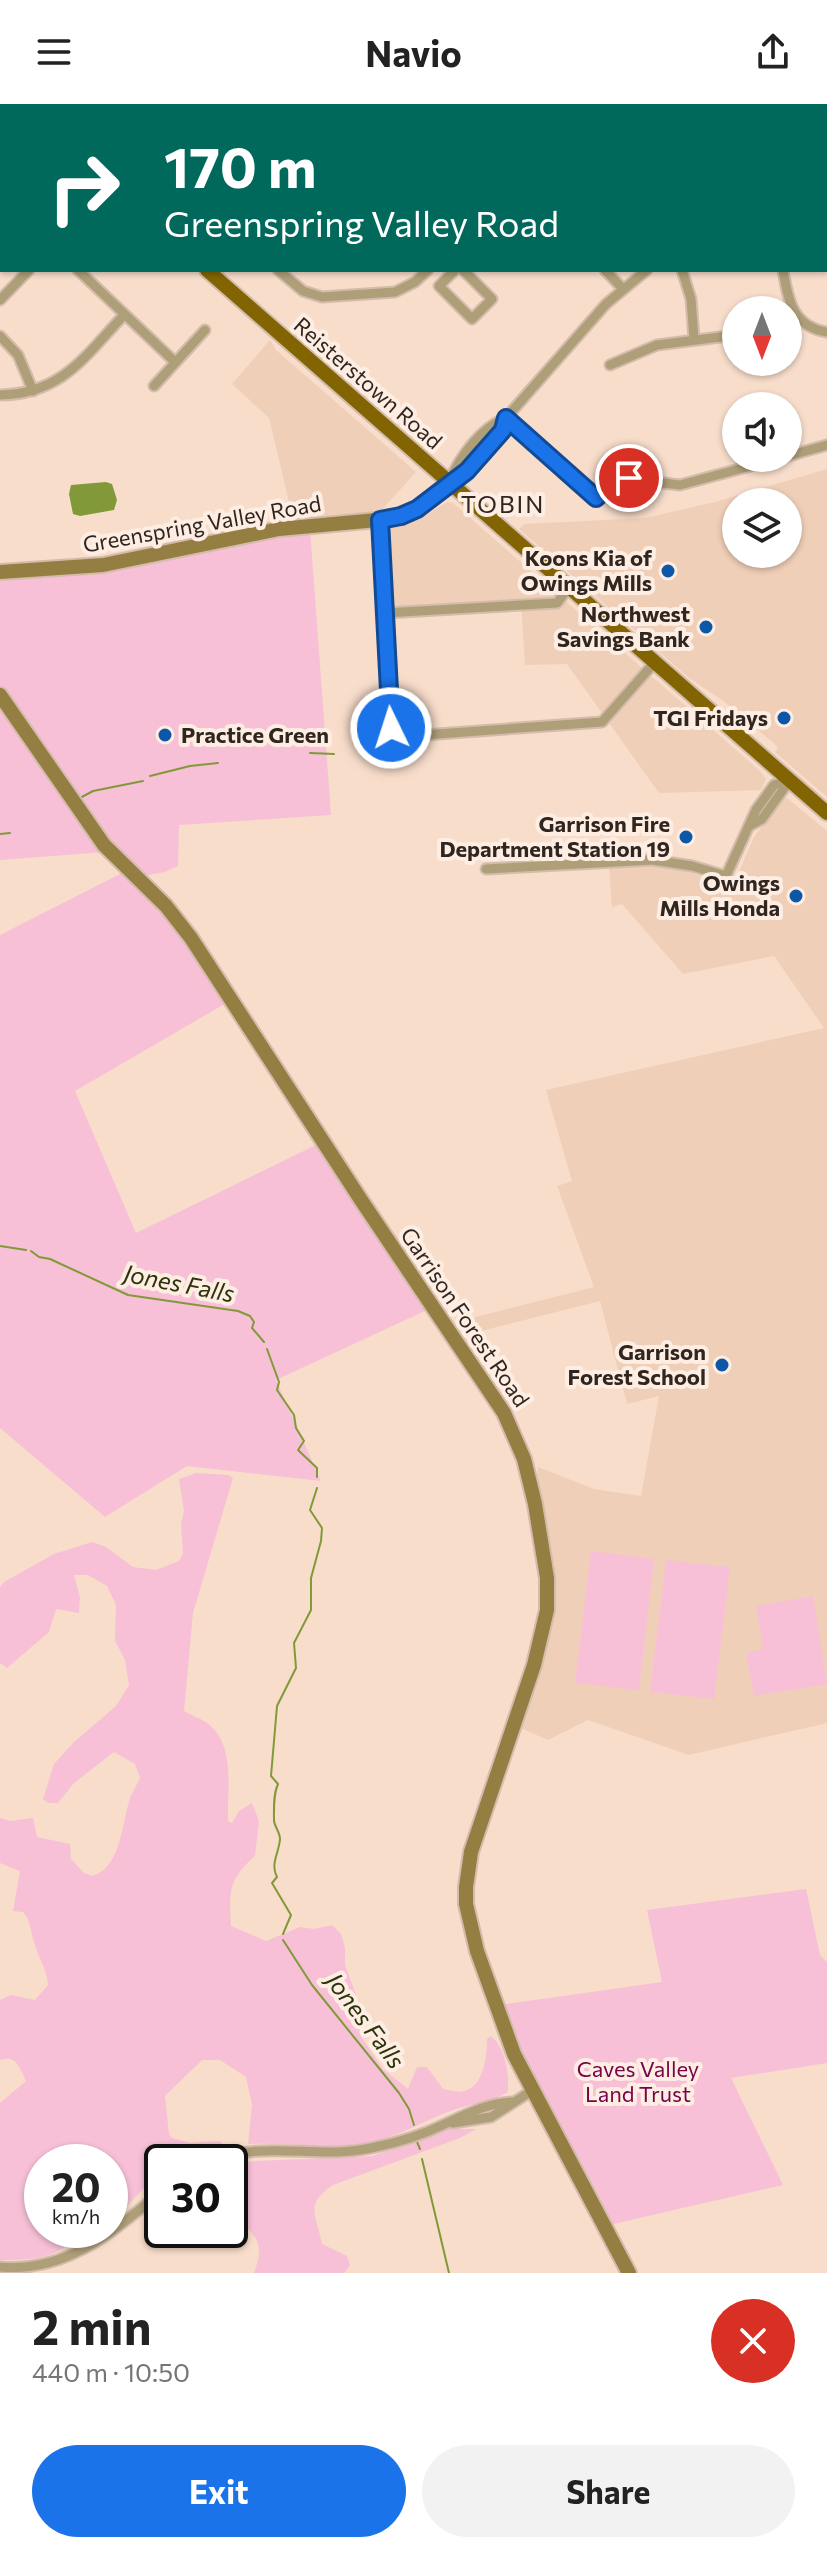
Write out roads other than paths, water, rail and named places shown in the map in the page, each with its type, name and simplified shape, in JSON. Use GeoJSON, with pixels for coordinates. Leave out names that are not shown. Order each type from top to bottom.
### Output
{"type":"FeatureCollection","features":[{"type":"Feature","properties":{"kind":"main road","name":"Reisterstown Road"},"geometry":{"type":"LineString","coordinates":[[209,272],[827,813]]}},
{"type":"Feature","properties":{"kind":"main road","name":"Greenspring Valley Road"},"geometry":{"type":"LineString","coordinates":[[0,572],[103,565],[279,529],[401,516],[417,509],[448,483]]}},
{"type":"Feature","properties":{"kind":"main road","name":"Garrison Forest Road"},"geometry":{"type":"LineString","coordinates":[[0,695],[104,845],[166,906],[191,938],[361,1200],[492,1394],[519,1443],[537,1518],[547,1578],[547,1610],[534,1665],[471,1852],[466,1887],[469,1919],[502,2026],[629,2273]]}},
{"type":"Feature","properties":{"kind":"street"},"geometry":{"type":"LineString","coordinates":[[0,300],[27,272]]}},
{"type":"Feature","properties":{"kind":"street"},"geometry":{"type":"LineString","coordinates":[[80,272],[175,362]]}},
{"type":"Feature","properties":{"kind":"street"},"geometry":{"type":"LineString","coordinates":[[287,273],[303,291],[322,297],[395,292],[415,282],[426,272]]}},
{"type":"Feature","properties":{"kind":"street"},"geometry":{"type":"LineString","coordinates":[[453,272],[439,286],[472,319],[492,299],[465,272]]}},
{"type":"Feature","properties":{"kind":"street"},"geometry":{"type":"LineString","coordinates":[[607,272],[622,288]]}},
{"type":"Feature","properties":{"kind":"street","name":"Greenspring Valley Road"},"geometry":{"type":"LineString","coordinates":[[448,483],[467,471],[503,430],[506,418],[622,288],[644,272]]}},
{"type":"Feature","properties":{"kind":"street"},"geometry":{"type":"LineString","coordinates":[[683,272],[691,299],[694,339]]}},
{"type":"Feature","properties":{"kind":"street"},"geometry":{"type":"LineString","coordinates":[[783,272],[788,296]]}},
{"type":"Feature","properties":{"kind":"street"},"geometry":{"type":"LineString","coordinates":[[0,395],[45,388],[63,376],[124,315]]}},
{"type":"Feature","properties":{"kind":"street"},"geometry":{"type":"LineString","coordinates":[[802,322],[827,332]]}},
{"type":"Feature","properties":{"kind":"street"},"geometry":{"type":"LineString","coordinates":[[154,386],[205,330]]}},
{"type":"Feature","properties":{"kind":"street"},"geometry":{"type":"LineString","coordinates":[[0,336],[22,362],[33,391]]}},
{"type":"Feature","properties":{"kind":"street"},"geometry":{"type":"LineString","coordinates":[[610,365],[657,345],[722,336]]}},
{"type":"Feature","properties":{"kind":"street"},"geometry":{"type":"LineString","coordinates":[[506,418],[596,498],[621,478],[680,485],[728,472]]}},
{"type":"Feature","properties":{"kind":"street"},"geometry":{"type":"LineString","coordinates":[[802,452],[827,445]]}},
{"type":"Feature","properties":{"kind":"street"},"geometry":{"type":"LineString","coordinates":[[380,520],[390,723],[395,733],[410,736],[602,722],[655,662]]}},
{"type":"Feature","properties":{"kind":"street"},"geometry":{"type":"LineString","coordinates":[[385,613],[557,603],[569,587]]}},
{"type":"Feature","properties":{"kind":"street"},"geometry":{"type":"LineString","coordinates":[[486,869],[653,860],[692,866],[726,876],[756,810],[774,785],[790,780]]}},
{"type":"Feature","properties":{"kind":"street"},"geometry":{"type":"LineString","coordinates":[[248,2151],[369,2149],[446,2124],[475,2109],[511,2102],[533,2090]]}},
{"type":"Feature","properties":{"kind":"street"},"geometry":{"type":"LineString","coordinates":[[0,2267],[40,2265],[88,2249],[144,2206]]}},
{"type":"Feature","properties":{"kind":"waterway"},"geometry":{"type":"LineString","coordinates":[[310,753],[334,754]]}},
{"type":"Feature","properties":{"kind":"waterway"},"geometry":{"type":"LineString","coordinates":[[150,776],[218,763]]}},
{"type":"Feature","properties":{"kind":"waterway"},"geometry":{"type":"LineString","coordinates":[[80,798],[93,791],[143,781]]}},
{"type":"Feature","properties":{"kind":"waterway"},"geometry":{"type":"LineString","coordinates":[[0,834],[10,833]]}},
{"type":"Feature","properties":{"kind":"waterway","name":"Jones Falls"},"geometry":{"type":"LineString","coordinates":[[0,1246],[26,1250]]}},
{"type":"Feature","properties":{"kind":"waterway","name":"Jones Falls"},"geometry":{"type":"LineString","coordinates":[[31,1251],[128,1295],[238,1311],[250,1316],[254,1322],[252,1328],[264,1342]]}},
{"type":"Feature","properties":{"kind":"waterway","name":"Jones Falls"},"geometry":{"type":"LineString","coordinates":[[267,1349],[279,1382],[277,1390],[294,1415],[296,1428],[304,1441],[298,1450],[317,1468],[317,1477]]}},
{"type":"Feature","properties":{"kind":"waterway","name":"Jones Falls"},"geometry":{"type":"LineString","coordinates":[[283,1934],[291,1915],[272,1883],[277,1877],[275,1863],[280,1839],[274,1821],[278,1784],[271,1776],[277,1706],[296,1668],[294,1643],[311,1610],[311,1578],[322,1528],[310,1510],[317,1488]]}},
{"type":"Feature","properties":{"kind":"waterway","name":"Jones Falls"},"geometry":{"type":"LineString","coordinates":[[283,1940],[312,1985],[399,2093],[414,2125]]}},
{"type":"Feature","properties":{"kind":"waterway","name":"Jones Falls"},"geometry":{"type":"LineString","coordinates":[[417,2142],[420,2149]]}},
{"type":"Feature","properties":{"kind":"waterway","name":"Jones Falls"},"geometry":{"type":"LineString","coordinates":[[422,2159],[449,2273]]}},
{"type":"Feature","properties":{"kind":"place","name":"Koons Kia of Owings Mills"},"geometry":{"type":"Point","coordinates":[668,571]}},
{"type":"Feature","properties":{"kind":"place","name":"Northwest Savings Bank"},"geometry":{"type":"Point","coordinates":[706,627]}},
{"type":"Feature","properties":{"kind":"place","name":"TGI Fridays"},"geometry":{"type":"Point","coordinates":[784,718]}},
{"type":"Feature","properties":{"kind":"place","name":"Practice Green"},"geometry":{"type":"Point","coordinates":[165,735]}},
{"type":"Feature","properties":{"kind":"place","name":"Garrison Fire Department Station 19"},"geometry":{"type":"Point","coordinates":[686,837]}},
{"type":"Feature","properties":{"kind":"place","name":"Owings Mills Honda"},"geometry":{"type":"Point","coordinates":[796,896]}},
{"type":"Feature","properties":{"kind":"place","name":"Garrison Forest School"},"geometry":{"type":"Point","coordinates":[722,1365]}},
{"type":"Feature","properties":{"kind":"district","name":"TOBIN"},"geometry":{"type":"Point","coordinates":[503,505]}},
{"type":"Feature","properties":{"kind":"park label","name":"Caves Valley Land Trust"},"geometry":{"type":"Point","coordinates":[638,2082]}}]}
